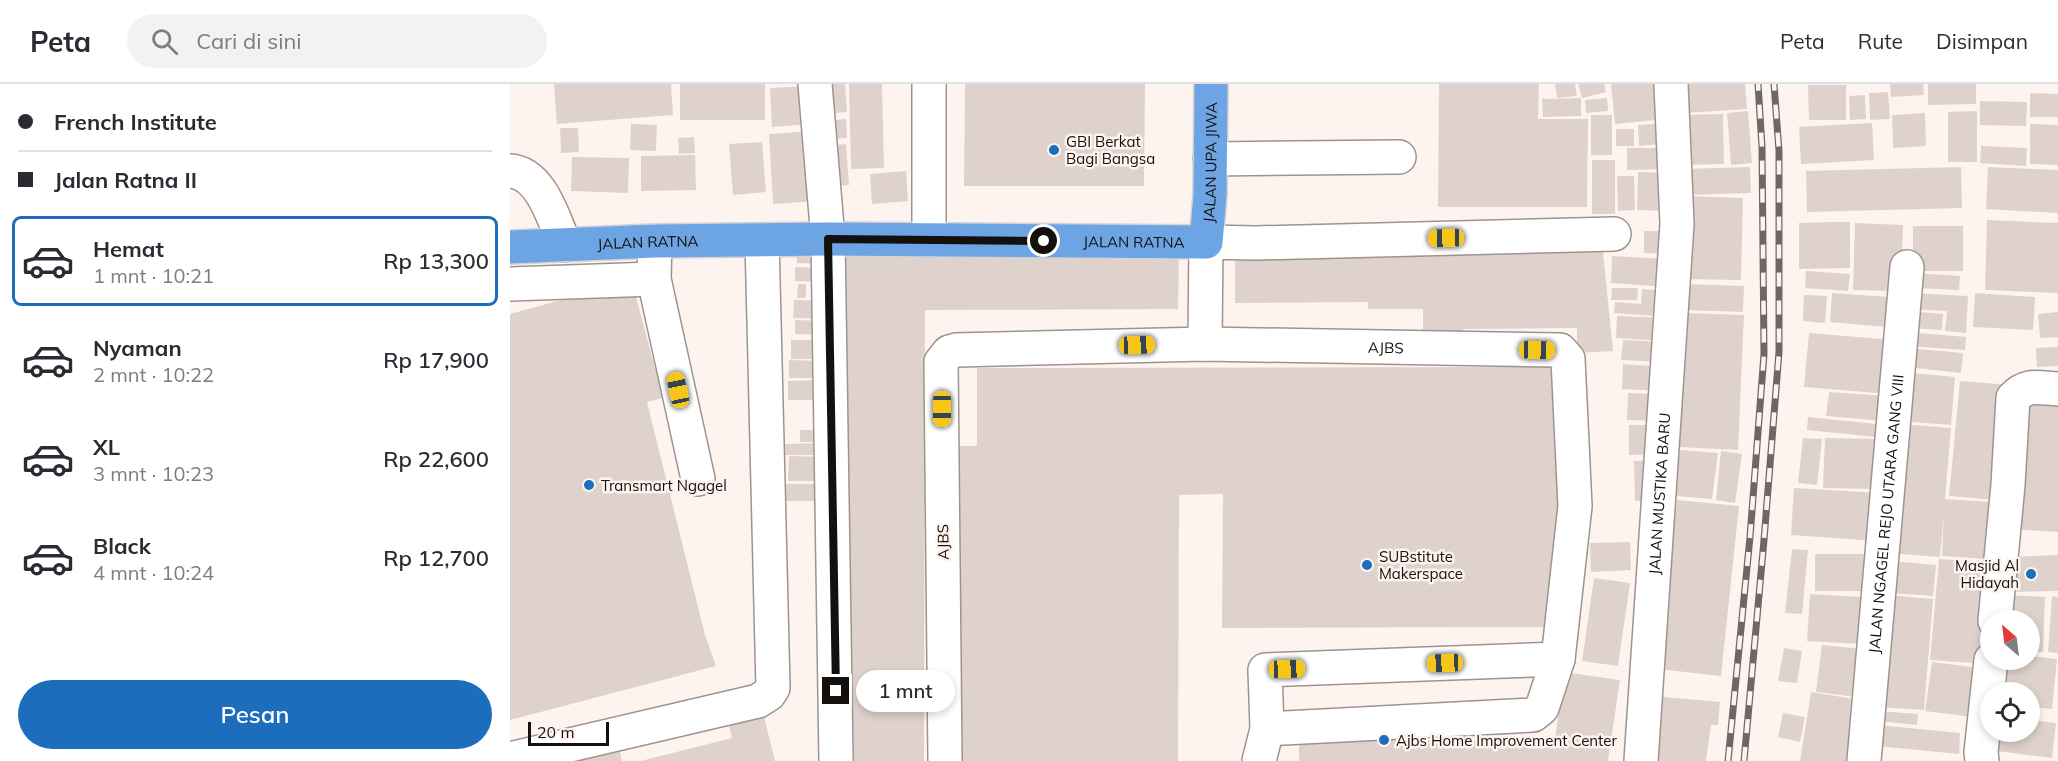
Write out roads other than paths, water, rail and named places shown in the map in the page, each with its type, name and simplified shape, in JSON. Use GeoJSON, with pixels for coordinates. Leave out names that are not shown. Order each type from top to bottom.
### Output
{"type":"FeatureCollection","features":[{"type":"Feature","properties":{"kind":"highway","name":"JALAN UPA JIWA"},"geometry":{"type":"LineString","coordinates":[[1206,242],[1210,195],[1211,84]]}},
{"type":"Feature","properties":{"kind":"highway","name":"JALAN RATNA"},"geometry":{"type":"LineString","coordinates":[[510,247],[655,241],[828,239],[1206,242]]}},
{"type":"Feature","properties":{"kind":"street"},"geometry":{"type":"LineString","coordinates":[[815,84],[828,239],[836,761]]}},
{"type":"Feature","properties":{"kind":"street"},"geometry":{"type":"LineString","coordinates":[[929,84],[929,240]]}},
{"type":"Feature","properties":{"kind":"street","name":"JALAN MUSTIKA BARU"},"geometry":{"type":"LineString","coordinates":[[1641,761],[1677,224],[1671,84]]}},
{"type":"Feature","properties":{"kind":"street"},"geometry":{"type":"LineString","coordinates":[[1210,159],[1399,157]]}},
{"type":"Feature","properties":{"kind":"street"},"geometry":{"type":"LineString","coordinates":[[510,171],[516,171],[532,180],[541,193],[565,245]]}},
{"type":"Feature","properties":{"kind":"street","name":"JALAN RATNA"},"geometry":{"type":"LineString","coordinates":[[1206,242],[1256,243],[1614,234]]}},
{"type":"Feature","properties":{"kind":"street"},"geometry":{"type":"LineString","coordinates":[[510,759],[758,701],[769,694],[773,688],[762,240]]}},
{"type":"Feature","properties":{"kind":"street"},"geometry":{"type":"LineString","coordinates":[[655,241],[654,279],[698,479]]}},
{"type":"Feature","properties":{"kind":"street"},"geometry":{"type":"LineString","coordinates":[[1205,344],[1206,242]]}},
{"type":"Feature","properties":{"kind":"street","name":"JALAN NGAGEL REJO UTARA GANG VIII"},"geometry":{"type":"LineString","coordinates":[[1864,761],[1907,267]]}},
{"type":"Feature","properties":{"kind":"street"},"geometry":{"type":"LineString","coordinates":[[510,284],[654,279]]}},
{"type":"Feature","properties":{"kind":"street","name":"AJBS"},"geometry":{"type":"LineString","coordinates":[[945,761],[941,362],[945,356],[956,350],[1205,344],[1560,350],[1568,359],[1575,506],[1558,659],[1542,708],[1533,715],[1267,729]]}},
{"type":"Feature","properties":{"kind":"street"},"geometry":{"type":"LineString","coordinates":[[1996,610],[2008,485],[2013,398],[2020,390],[2031,387],[2058,389]]}},
{"type":"Feature","properties":{"kind":"street"},"geometry":{"type":"LineString","coordinates":[[1258,761],[1267,729],[1265,670],[1558,659]]}},
{"type":"Feature","properties":{"kind":"street"},"geometry":{"type":"LineString","coordinates":[[1982,761],[1990,670]]}},
{"type":"Feature","properties":{"kind":"railway"},"geometry":{"type":"LineString","coordinates":[[1728,761],[1750,537],[1764,354],[1762,147],[1758,84]]}},
{"type":"Feature","properties":{"kind":"railway"},"geometry":{"type":"LineString","coordinates":[[1744,761],[1779,352],[1779,151],[1774,84]]}},
{"type":"Feature","properties":{"kind":"place","name":"GBI Berkat Bagi Bangsa"},"geometry":{"type":"Point","coordinates":[1054,150]}},
{"type":"Feature","properties":{"kind":"place","name":"Transmart Ngagel"},"geometry":{"type":"Point","coordinates":[589,485]}},
{"type":"Feature","properties":{"kind":"place","name":"SUBstitute Makerspace"},"geometry":{"type":"Point","coordinates":[1367,565]}},
{"type":"Feature","properties":{"kind":"place","name":"Masjid Al Hidayah"},"geometry":{"type":"Point","coordinates":[2031,574]}},
{"type":"Feature","properties":{"kind":"place","name":"Ajbs Home Improvement Center"},"geometry":{"type":"Point","coordinates":[1384,740]}}]}
